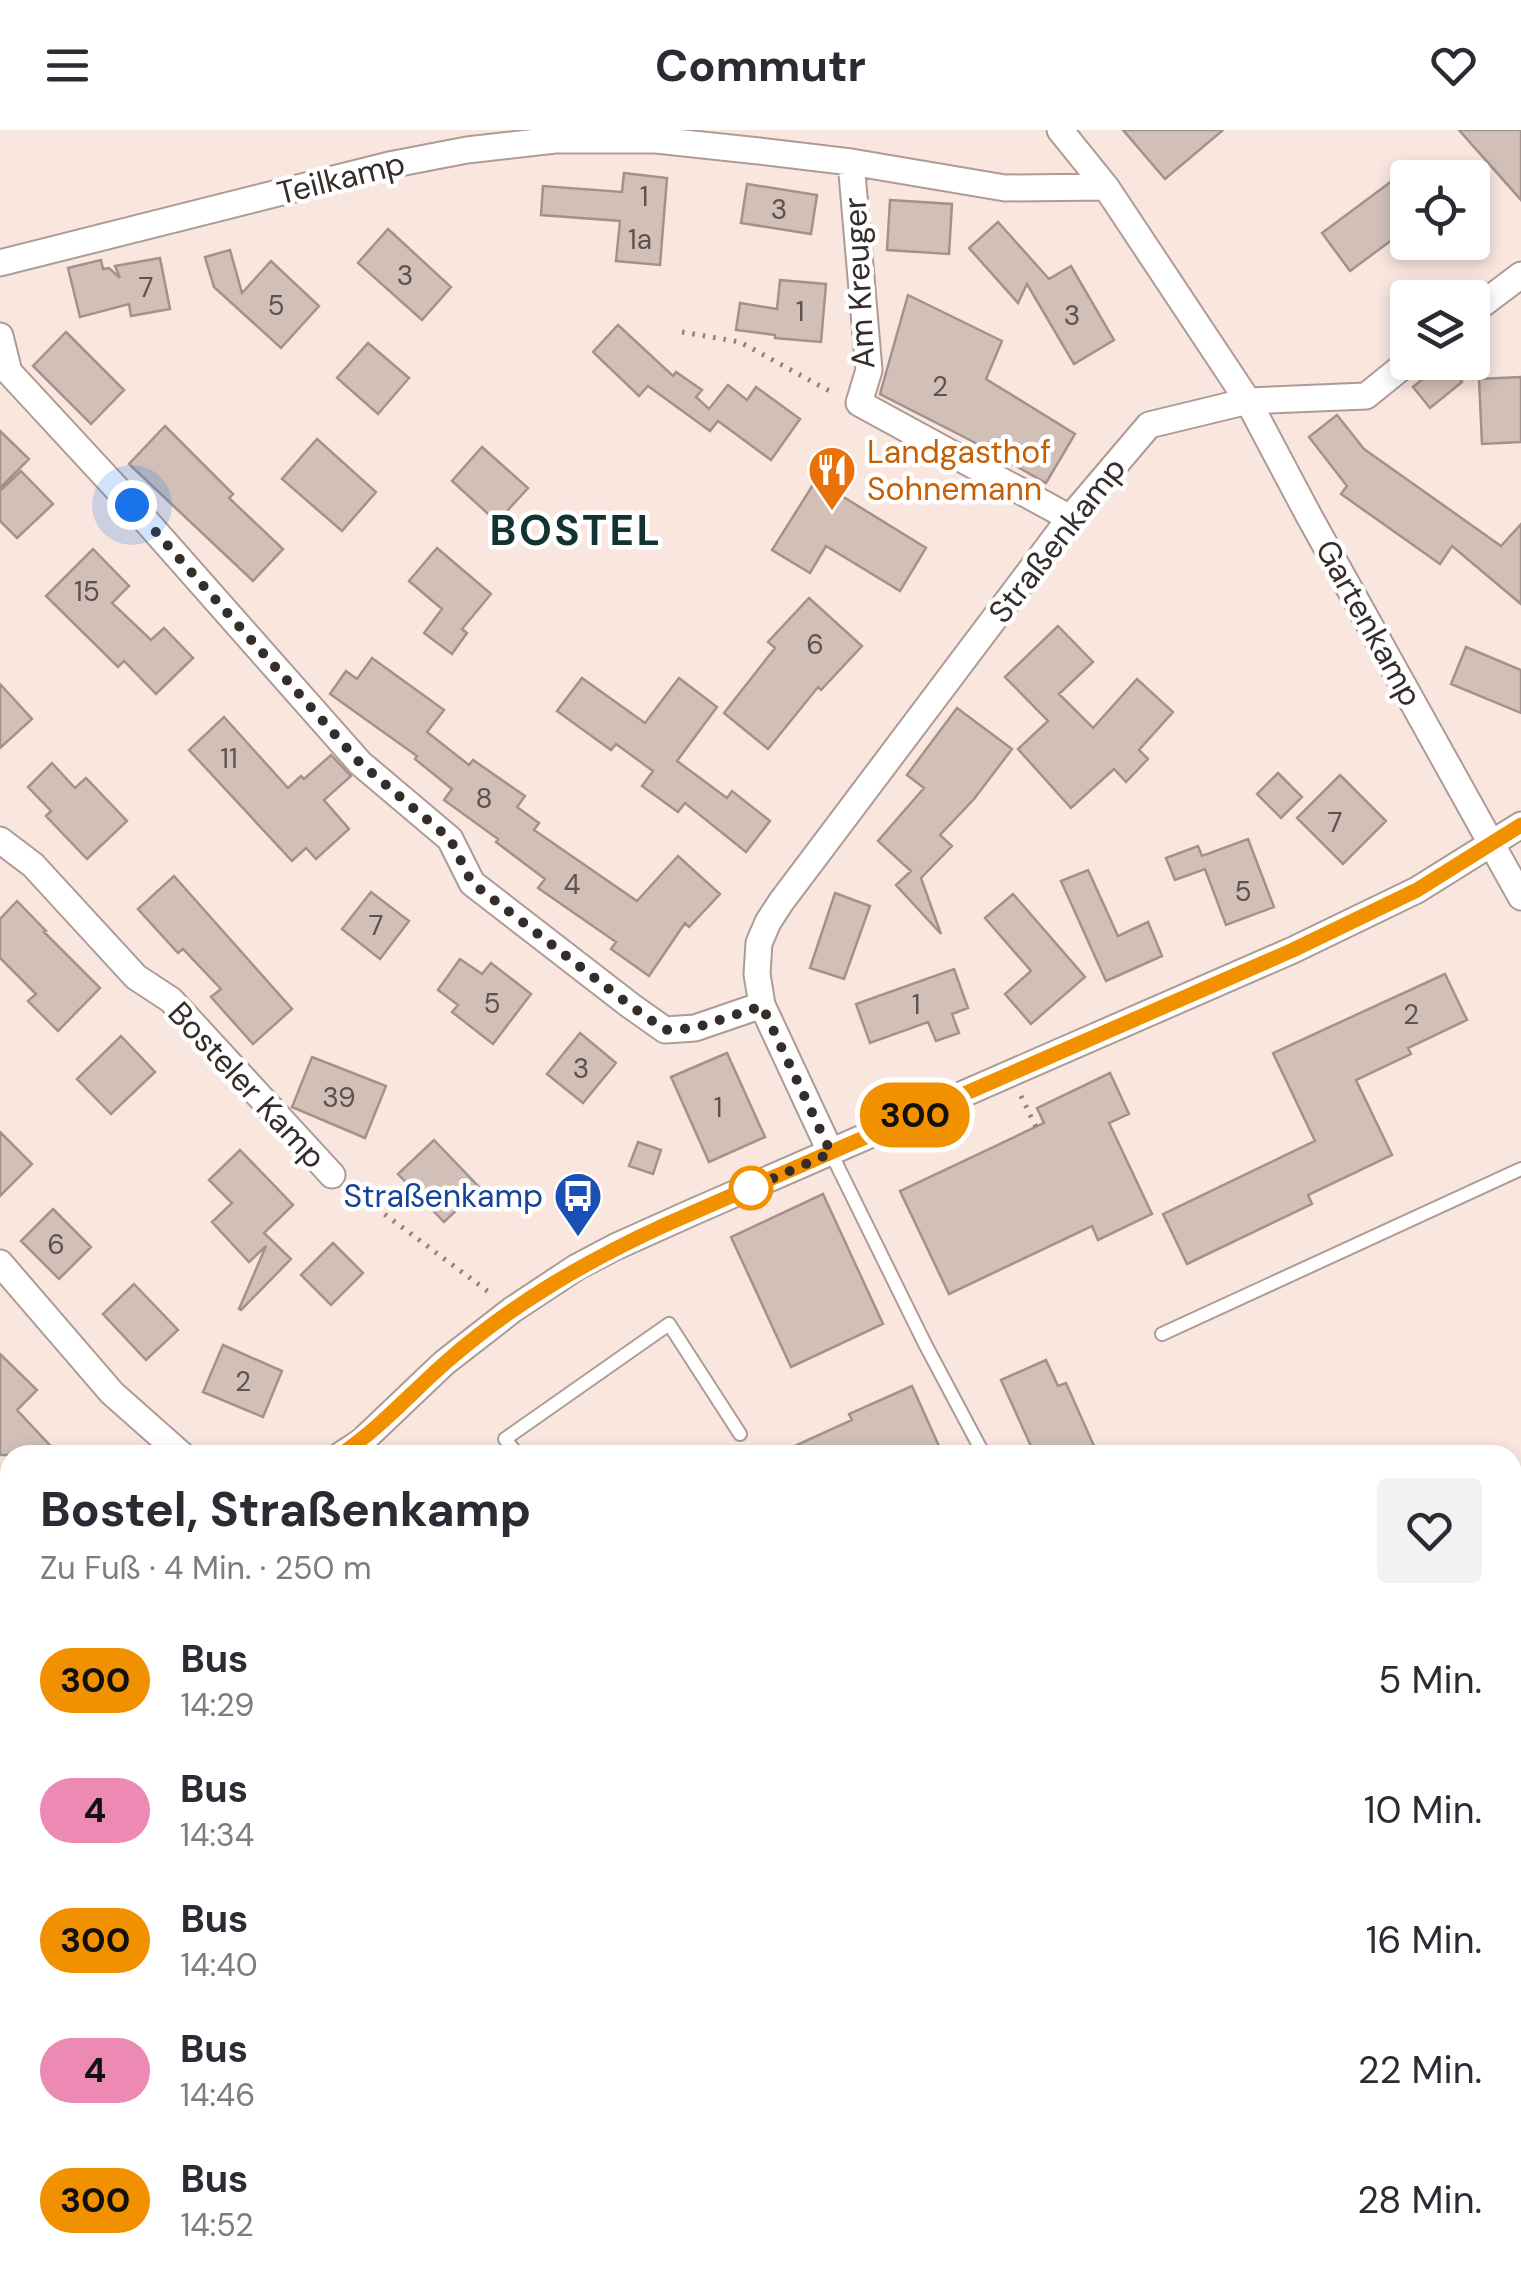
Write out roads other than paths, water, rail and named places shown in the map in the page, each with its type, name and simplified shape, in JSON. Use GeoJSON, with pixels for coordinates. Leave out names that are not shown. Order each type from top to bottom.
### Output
{"type":"FeatureCollection","features":[{"type":"Feature","properties":{"kind":"street","name":"Gartenkamp"},"geometry":{"type":"LineString","coordinates":[[1060,130],[1106,187],[1248,401],[1521,897]]}},
{"type":"Feature","properties":{"kind":"street","name":"Teilkamp"},"geometry":{"type":"LineString","coordinates":[[0,263],[389,165],[461,140],[656,140],[851,162],[1005,188],[1106,187]]}},
{"type":"Feature","properties":{"kind":"street","name":"Am Kreuger"},"geometry":{"type":"LineString","coordinates":[[851,162],[869,370],[859,402],[1070,518]]}},
{"type":"Feature","properties":{"kind":"street"},"geometry":{"type":"LineString","coordinates":[[1490,298],[1521,274]]}},
{"type":"Feature","properties":{"kind":"street"},"geometry":{"type":"LineString","coordinates":[[0,336],[9,372],[360,763],[450,839],[472,883],[665,1030],[695,1028],[762,1006]]}},
{"type":"Feature","properties":{"kind":"street"},"geometry":{"type":"LineString","coordinates":[[1248,401],[1366,396],[1390,377]]}},
{"type":"Feature","properties":{"kind":"street","name":"Straßenkamp"},"geometry":{"type":"LineString","coordinates":[[831,1153],[762,1006],[757,974],[759,943],[768,922],[1070,518],[1149,425],[1248,401]]}},
{"type":"Feature","properties":{"kind":"street"},"geometry":{"type":"LineString","coordinates":[[356,1445],[444,1363],[512,1310],[615,1247],[1293,950],[1417,890],[1521,825]]}},
{"type":"Feature","properties":{"kind":"street","name":"Bosteler Kamp"},"geometry":{"type":"LineString","coordinates":[[0,840],[33,865],[136,977],[171,1000],[332,1176]]}},
{"type":"Feature","properties":{"kind":"street"},"geometry":{"type":"LineString","coordinates":[[0,1263],[112,1393],[171,1445]]}},
{"type":"Feature","properties":{"kind":"lane"},"geometry":{"type":"LineString","coordinates":[[831,1153],[979,1445]]}},
{"type":"Feature","properties":{"kind":"lane"},"geometry":{"type":"LineString","coordinates":[[1162,1334],[1521,1169]]}},
{"type":"Feature","properties":{"kind":"lane"},"geometry":{"type":"LineString","coordinates":[[510,1445],[505,1439],[670,1324],[740,1434]]}},
{"type":"Feature","properties":{"kind":"place","name":"Landgasthof Sohnemann"},"geometry":{"type":"Point","coordinates":[832,512]}},
{"type":"Feature","properties":{"kind":"place","name":"Straßenkamp"},"geometry":{"type":"Point","coordinates":[578,1238]}},
{"type":"Feature","properties":{"kind":"district","name":"BOSTEL"},"geometry":{"type":"Point","coordinates":[576,530]}}]}
